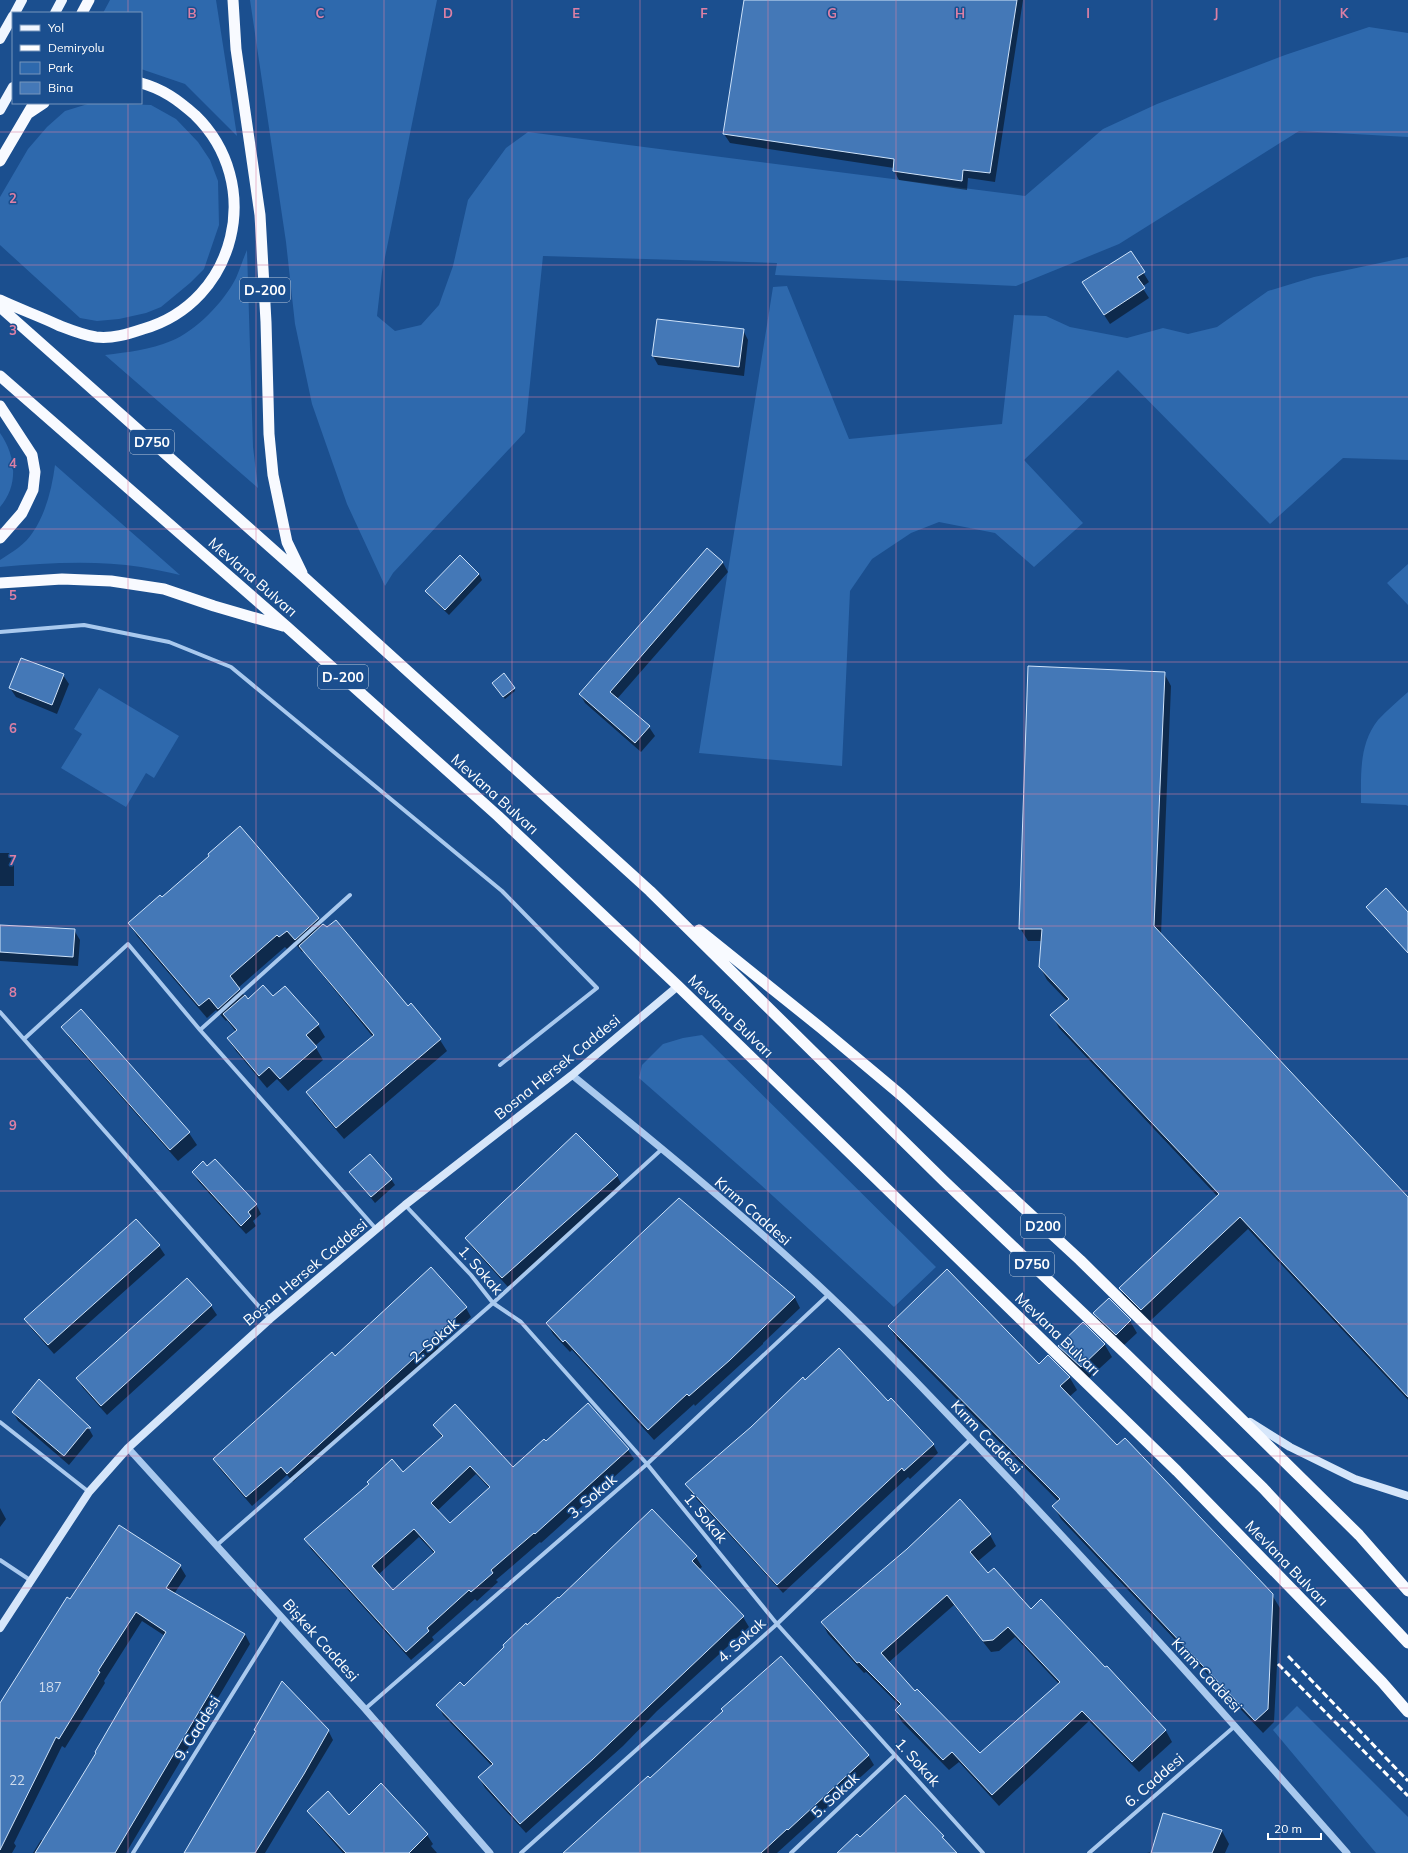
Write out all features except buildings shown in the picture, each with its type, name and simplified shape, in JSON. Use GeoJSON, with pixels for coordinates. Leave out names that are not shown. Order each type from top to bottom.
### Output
{"type":"FeatureCollection","features":[{"type":"Feature","properties":{"kind":"highway"},"geometry":{"type":"LineString","coordinates":[[83,12],[89,0]]}},
{"type":"Feature","properties":{"kind":"highway","name":"D-200"},"geometry":{"type":"LineString","coordinates":[[233,0],[236,49],[260,215],[266,322],[269,434],[273,475],[287,542],[304,577],[650,891]]}},
{"type":"Feature","properties":{"kind":"highway"},"geometry":{"type":"LineString","coordinates":[[0,300],[73,331],[96,337],[122,336],[157,325],[188,307],[215,276],[226,251],[235,215],[234,196],[230,174],[223,155],[220,148],[203,124],[178,100],[156,87],[142,83]]}},
{"type":"Feature","properties":{"kind":"highway"},"geometry":{"type":"LineString","coordinates":[[0,161],[33,104]]}},
{"type":"Feature","properties":{"kind":"highway"},"geometry":{"type":"LineString","coordinates":[[28,113],[42,104]]}},
{"type":"Feature","properties":{"kind":"highway","name":"D750"},"geometry":{"type":"LineString","coordinates":[[0,307],[304,577]]}},
{"type":"Feature","properties":{"kind":"highway","name":"Mevlana Bulvarı"},"geometry":{"type":"LineString","coordinates":[[0,376],[287,627],[498,816],[678,986],[1177,1470],[1382,1682],[1408,1712]]}},
{"type":"Feature","properties":{"kind":"highway"},"geometry":{"type":"LineString","coordinates":[[0,406],[32,455],[35,472],[33,490],[22,513],[0,538]]}},
{"type":"Feature","properties":{"kind":"highway"},"geometry":{"type":"LineString","coordinates":[[0,583],[62,579],[110,580],[164,589],[287,627]]}},
{"type":"Feature","properties":{"kind":"highway","name":"D750"},"geometry":{"type":"LineString","coordinates":[[650,891],[938,1175],[1127,1355],[1263,1488],[1408,1643]]}},
{"type":"Feature","properties":{"kind":"highway","name":"D200"},"geometry":{"type":"LineString","coordinates":[[650,891],[821,1028],[901,1095],[1080,1260],[1231,1411],[1359,1535],[1408,1591]]}},
{"type":"Feature","properties":{"kind":"main road"},"geometry":{"type":"LineString","coordinates":[[16,12],[22,0]]}},
{"type":"Feature","properties":{"kind":"main road"},"geometry":{"type":"LineString","coordinates":[[56,12],[62,0]]}},
{"type":"Feature","properties":{"kind":"main road"},"geometry":{"type":"LineString","coordinates":[[0,39],[12,18]]}},
{"type":"Feature","properties":{"kind":"main road"},"geometry":{"type":"LineString","coordinates":[[0,110],[12,89]]}},
{"type":"Feature","properties":{"kind":"main road","name":"Bosna Hersek Caddesi"},"geometry":{"type":"LineString","coordinates":[[0,1628],[89,1492],[128,1448],[270,1319],[405,1205],[572,1075],[678,986]]}},
{"type":"Feature","properties":{"kind":"main road"},"geometry":{"type":"LineString","coordinates":[[1231,1411],[1290,1447],[1355,1479],[1408,1496]]}},
{"type":"Feature","properties":{"kind":"street"},"geometry":{"type":"LineString","coordinates":[[0,632],[84,625],[169,642],[231,667],[502,892],[597,988],[500,1065]]}},
{"type":"Feature","properties":{"kind":"street"},"geometry":{"type":"LineString","coordinates":[[200,1030],[350,895]]}},
{"type":"Feature","properties":{"kind":"street"},"geometry":{"type":"LineString","coordinates":[[24,1039],[128,944],[200,1030],[377,1230]]}},
{"type":"Feature","properties":{"kind":"street"},"geometry":{"type":"LineString","coordinates":[[0,1012],[270,1319]]}},
{"type":"Feature","properties":{"kind":"street","name":"Kırım Caddesi"},"geometry":{"type":"LineString","coordinates":[[572,1075],[662,1149],[828,1295],[899,1364],[1045,1517],[1236,1726],[1347,1853]]}},
{"type":"Feature","properties":{"kind":"street","name":"2. Sokak"},"geometry":{"type":"LineString","coordinates":[[217,1545],[493,1303],[662,1149]]}},
{"type":"Feature","properties":{"kind":"street","name":"1. Sokak"},"geometry":{"type":"LineString","coordinates":[[405,1205],[471,1275],[493,1303],[521,1322],[647,1464],[777,1624],[983,1853]]}},
{"type":"Feature","properties":{"kind":"street","name":"3. Sokak"},"geometry":{"type":"LineString","coordinates":[[365,1709],[647,1464],[828,1295]]}},
{"type":"Feature","properties":{"kind":"street"},"geometry":{"type":"LineString","coordinates":[[0,1422],[89,1492]]}},
{"type":"Feature","properties":{"kind":"street","name":"4. Sokak"},"geometry":{"type":"LineString","coordinates":[[521,1853],[777,1624],[971,1439]]}},
{"type":"Feature","properties":{"kind":"street","name":"Bişkek Caddesi"},"geometry":{"type":"LineString","coordinates":[[128,1448],[281,1615],[490,1853]]}},
{"type":"Feature","properties":{"kind":"street"},"geometry":{"type":"LineString","coordinates":[[0,1560],[30,1580]]}},
{"type":"Feature","properties":{"kind":"street","name":"9. Caddesi"},"geometry":{"type":"LineString","coordinates":[[133,1853],[281,1615]]}},
{"type":"Feature","properties":{"kind":"street","name":"6. Caddesi"},"geometry":{"type":"LineString","coordinates":[[1089,1853],[1236,1726]]}},
{"type":"Feature","properties":{"kind":"street","name":"5. Sokak"},"geometry":{"type":"LineString","coordinates":[[791,1853],[895,1755]]}},
{"type":"Feature","properties":{"kind":"green space"},"geometry":{"type":"Polygon","coordinates":[[[110,0],[216,0],[237,136],[185,84],[142,69],[142,12],[104,12],[110,0]]]}},
{"type":"Feature","properties":{"kind":"green space"},"geometry":{"type":"Polygon","coordinates":[[[250,0],[437,0],[382,272],[377,316],[395,331],[421,325],[439,305],[453,266],[468,200],[506,148],[528,132],[1025,196],[1103,129],[1157,104],[1285,55],[1369,27],[1408,33],[1408,137],[1299,131],[1119,244],[1016,286],[775,275],[777,263],[543,256],[525,432],[393,573],[385,586],[347,504],[312,404],[295,324],[286,242],[250,0]]]}},
{"type":"Feature","properties":{"kind":"green space"},"geometry":{"type":"Polygon","coordinates":[[[88,104],[151,105],[176,119],[198,142],[210,160],[218,181],[219,225],[204,269],[190,283],[161,307],[146,313],[119,319],[97,321],[80,318],[0,245],[0,197],[28,149],[47,127],[65,111],[88,104]]]}},
{"type":"Feature","properties":{"kind":"green space"},"geometry":{"type":"Polygon","coordinates":[[[247,250],[253,447],[258,488],[105,355],[155,347],[171,341],[190,330],[208,315],[224,297],[236,278],[247,250]]]}},
{"type":"Feature","properties":{"kind":"green space"},"geometry":{"type":"Polygon","coordinates":[[[1408,257],[1408,460],[1343,458],[1270,524],[1118,370],[1024,460],[1083,523],[1034,567],[995,533],[939,522],[911,533],[872,559],[850,591],[842,766],[699,753],[773,287],[787,286],[849,439],[1002,424],[1014,315],[1046,316],[1070,327],[1127,338],[1163,328],[1188,334],[1217,327],[1268,291],[1314,277],[1408,257]]]}},
{"type":"Feature","properties":{"kind":"green space"},"geometry":{"type":"Polygon","coordinates":[[[0,433],[12,461],[13,480],[6,498],[0,507],[0,433]]]}},
{"type":"Feature","properties":{"kind":"green space"},"geometry":{"type":"Polygon","coordinates":[[[55,465],[180,575],[141,567],[106,563],[53,563],[0,567],[0,560],[22,544],[38,525],[48,500],[55,465]]]}},
{"type":"Feature","properties":{"kind":"green space"},"geometry":{"type":"Polygon","coordinates":[[[1408,564],[1408,605],[1387,583],[1408,564]]]}},
{"type":"Feature","properties":{"kind":"green space"},"geometry":{"type":"Polygon","coordinates":[[[99,688],[179,736],[154,778],[146,773],[126,807],[61,768],[82,734],[74,729],[99,688]]]}},
{"type":"Feature","properties":{"kind":"green space"},"geometry":{"type":"Polygon","coordinates":[[[1408,692],[1408,806],[1361,803],[1361,770],[1367,739],[1378,720],[1408,692]]]}},
{"type":"Feature","properties":{"kind":"green space"},"geometry":{"type":"Polygon","coordinates":[[[702,1035],[936,1267],[894,1307],[761,1185],[639,1078],[642,1065],[663,1044],[683,1038],[702,1035]]]}},
{"type":"Feature","properties":{"kind":"green space"},"geometry":{"type":"Polygon","coordinates":[[[1297,1706],[1408,1817],[1408,1853],[1376,1853],[1273,1730],[1297,1706]]]}},
{"type":"Feature","properties":{"kind":"railway"},"geometry":{"type":"LineString","coordinates":[[1288,1656],[1408,1781]]}},
{"type":"Feature","properties":{"kind":"railway"},"geometry":{"type":"LineString","coordinates":[[1278,1664],[1408,1796]]}}]}
